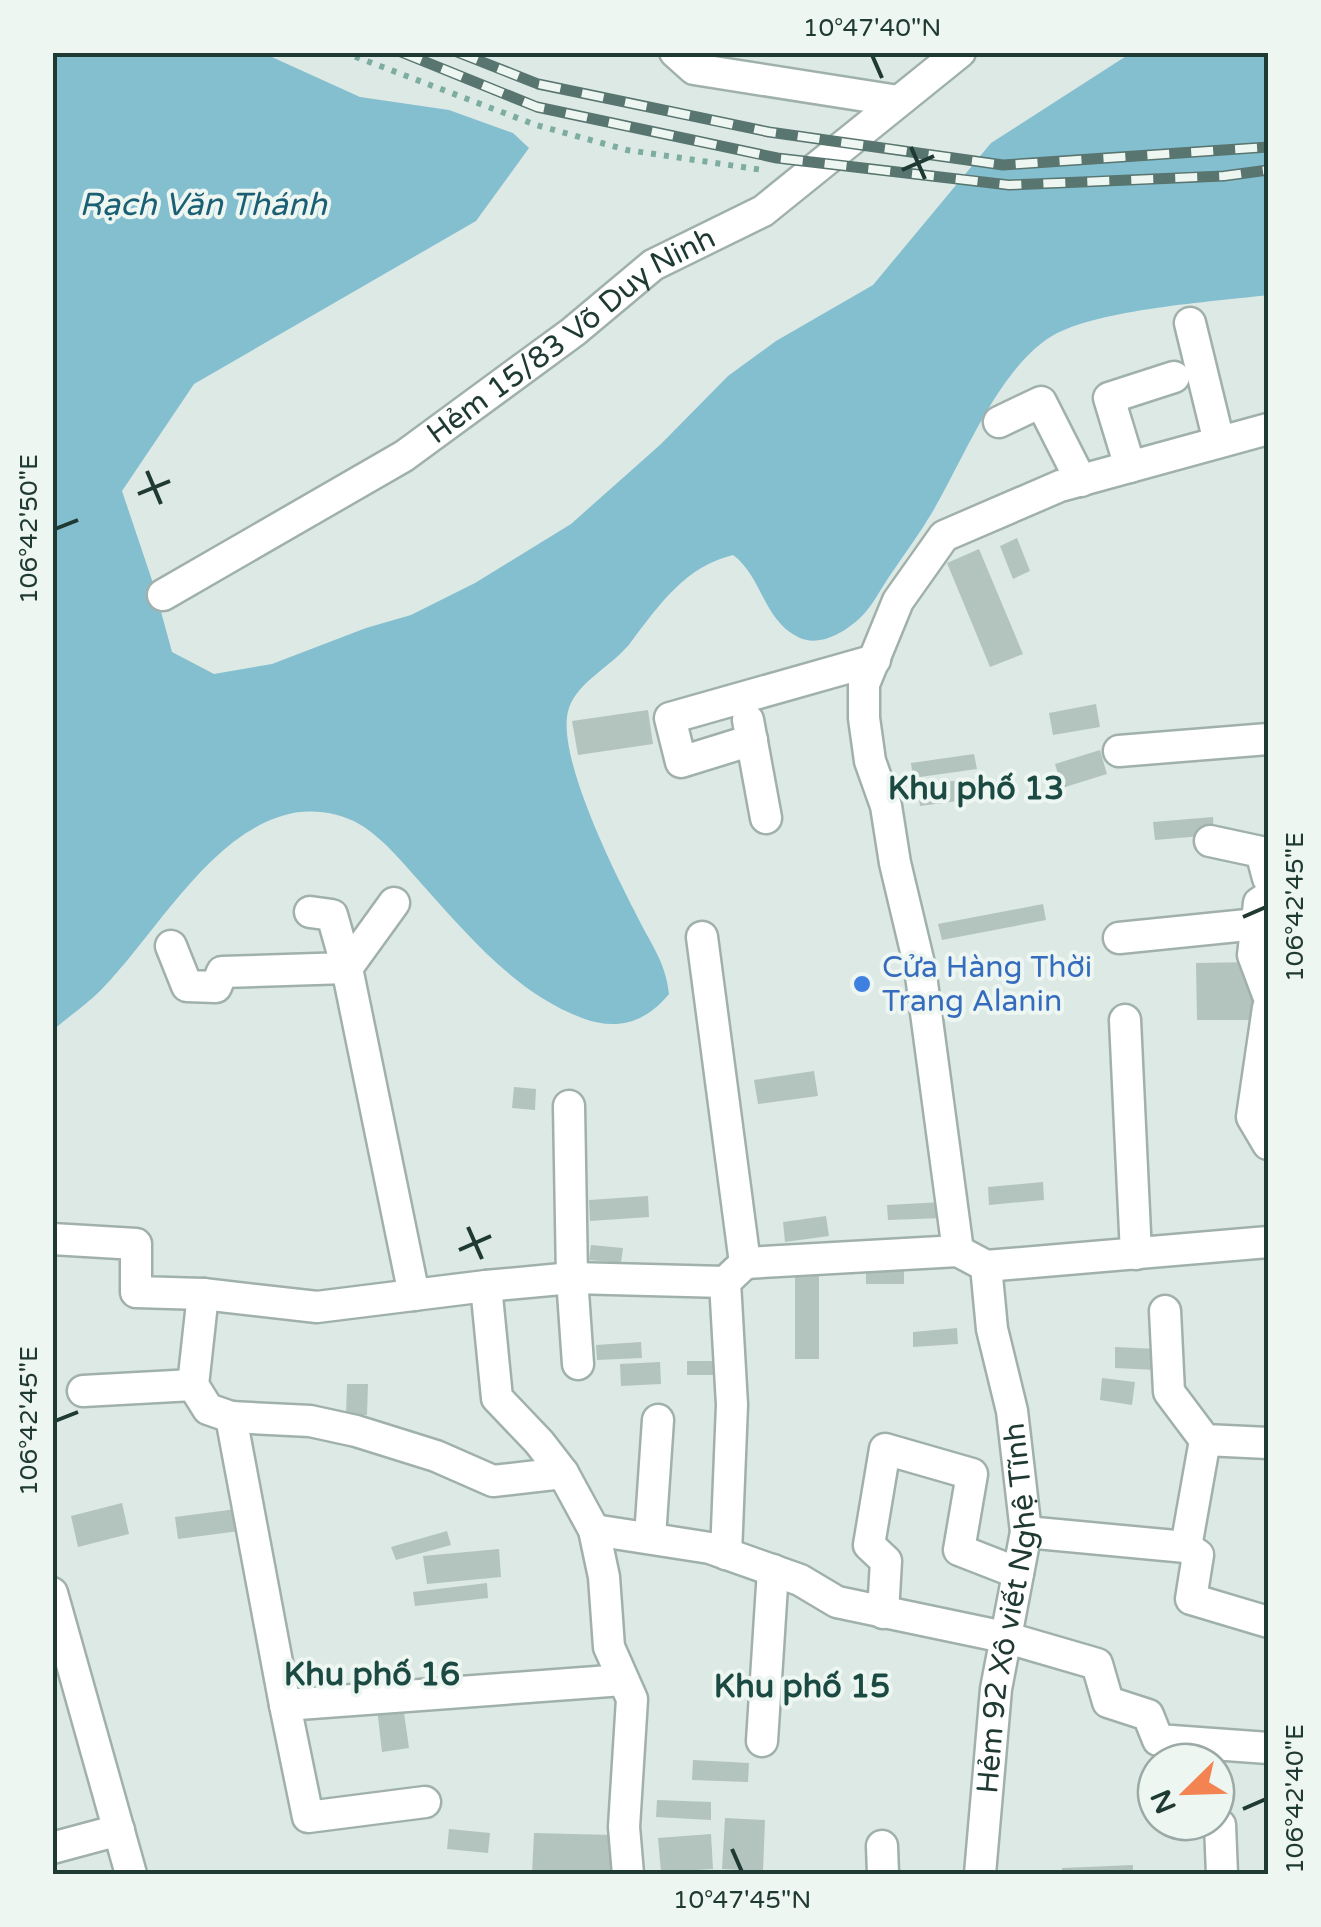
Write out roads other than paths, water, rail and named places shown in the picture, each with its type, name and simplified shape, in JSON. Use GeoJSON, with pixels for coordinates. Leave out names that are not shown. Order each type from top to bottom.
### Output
{"type":"FeatureCollection","features":[{"type":"Feature","properties":{"kind":"street"},"geometry":{"type":"LineString","coordinates":[[675,52],[694,70],[898,101]]}},
{"type":"Feature","properties":{"kind":"street","name":"Hẻm 15/83 Võ Duy Ninh"},"geometry":{"type":"LineString","coordinates":[[164,595],[404,456],[573,332],[652,265],[763,211],[960,52]]}},
{"type":"Feature","properties":{"kind":"street"},"geometry":{"type":"LineString","coordinates":[[1190,322],[1219,442]]}},
{"type":"Feature","properties":{"kind":"street"},"geometry":{"type":"LineString","coordinates":[[1130,467],[1110,398],[1174,378]]}},
{"type":"Feature","properties":{"kind":"street"},"geometry":{"type":"LineString","coordinates":[[999,422],[1041,402],[1081,480]]}},
{"type":"Feature","properties":{"kind":"street"},"geometry":{"type":"LineString","coordinates":[[958,1251],[920,968],[886,806],[868,747],[864,684],[898,601],[944,536],[1081,480],[1268,429]]}},
{"type":"Feature","properties":{"kind":"street"},"geometry":{"type":"LineString","coordinates":[[752,740],[681,762],[670,718],[875,660]]}},
{"type":"Feature","properties":{"kind":"street"},"geometry":{"type":"LineString","coordinates":[[744,698],[766,818]]}},
{"type":"Feature","properties":{"kind":"street"},"geometry":{"type":"LineString","coordinates":[[1119,751],[1268,739]]}},
{"type":"Feature","properties":{"kind":"street"},"geometry":{"type":"LineString","coordinates":[[1210,841],[1260,852],[1268,878]]}},
{"type":"Feature","properties":{"kind":"street"},"geometry":{"type":"LineString","coordinates":[[347,968],[394,903]]}},
{"type":"Feature","properties":{"kind":"street"},"geometry":{"type":"LineString","coordinates":[[1119,938],[1262,910],[1254,955],[1268,994]]}},
{"type":"Feature","properties":{"kind":"street"},"geometry":{"type":"LineString","coordinates":[[310,912],[332,915],[347,968],[414,1295]]}},
{"type":"Feature","properties":{"kind":"street"},"geometry":{"type":"LineString","coordinates":[[702,937],[735,1273],[726,1554]]}},
{"type":"Feature","properties":{"kind":"street"},"geometry":{"type":"LineString","coordinates":[[171,946],[187,986],[216,987],[222,972],[347,968]]}},
{"type":"Feature","properties":{"kind":"street"},"geometry":{"type":"LineString","coordinates":[[1268,1008],[1252,1117],[1268,1144]]}},
{"type":"Feature","properties":{"kind":"street"},"geometry":{"type":"LineString","coordinates":[[1125,1020],[1136,1254]]}},
{"type":"Feature","properties":{"kind":"street"},"geometry":{"type":"LineString","coordinates":[[568,1106],[578,1364]]}},
{"type":"Feature","properties":{"kind":"street"},"geometry":{"type":"LineString","coordinates":[[52,1239],[136,1244],[136,1292],[203,1294],[317,1307],[414,1295],[491,1278],[735,1273],[958,1251],[986,1266],[1268,1242]]}},
{"type":"Feature","properties":{"kind":"street","name":"Hẻm 92 Xô viết Nghệ Tĩnh"},"geometry":{"type":"LineString","coordinates":[[980,1874],[996,1689],[1026,1532],[1012,1410],[992,1330],[986,1266]]}},
{"type":"Feature","properties":{"kind":"street"},"geometry":{"type":"LineString","coordinates":[[491,1278],[497,1398],[563,1474],[594,1530],[604,1577],[609,1647],[632,1699],[624,1826],[628,1874]]}},
{"type":"Feature","properties":{"kind":"street"},"geometry":{"type":"LineString","coordinates":[[203,1294],[194,1385],[208,1409],[230,1418],[310,1421],[356,1431],[436,1456],[493,1482],[563,1474]]}},
{"type":"Feature","properties":{"kind":"street"},"geometry":{"type":"LineString","coordinates":[[1166,1311],[1168,1392],[1205,1440],[1186,1548]]}},
{"type":"Feature","properties":{"kind":"street"},"geometry":{"type":"LineString","coordinates":[[83,1391],[194,1385]]}},
{"type":"Feature","properties":{"kind":"street"},"geometry":{"type":"LineString","coordinates":[[230,1418],[308,1817],[425,1802]]}},
{"type":"Feature","properties":{"kind":"street"},"geometry":{"type":"LineString","coordinates":[[650,1537],[658,1420]]}},
{"type":"Feature","properties":{"kind":"street"},"geometry":{"type":"LineString","coordinates":[[1205,1440],[1268,1444]]}},
{"type":"Feature","properties":{"kind":"street"},"geometry":{"type":"LineString","coordinates":[[883,1613],[886,1561],[869,1544],[884,1449],[972,1474],[958,1550],[1018,1573]]}},
{"type":"Feature","properties":{"kind":"street"},"geometry":{"type":"LineString","coordinates":[[594,1530],[650,1537],[726,1554],[800,1580],[837,1602],[1004,1638],[1097,1664],[1108,1702],[1148,1714],[1158,1740],[1268,1748]]}},
{"type":"Feature","properties":{"kind":"street"},"geometry":{"type":"LineString","coordinates":[[1026,1532],[1186,1548],[1198,1555],[1191,1599],[1268,1622]]}},
{"type":"Feature","properties":{"kind":"street"},"geometry":{"type":"LineString","coordinates":[[762,1741],[773,1570]]}},
{"type":"Feature","properties":{"kind":"street"},"geometry":{"type":"LineString","coordinates":[[52,1593],[62,1662],[131,1874]]}},
{"type":"Feature","properties":{"kind":"street"},"geometry":{"type":"LineString","coordinates":[[284,1705],[624,1680]]}},
{"type":"Feature","properties":{"kind":"street"},"geometry":{"type":"LineString","coordinates":[[52,1848],[118,1830]]}},
{"type":"Feature","properties":{"kind":"street"},"geometry":{"type":"LineString","coordinates":[[1221,1842],[1222,1874]]}},
{"type":"Feature","properties":{"kind":"water","name":"Rạch Văn Thánh"},"geometry":{"type":"Polygon","coordinates":[[[53,53],[263,53],[360,97],[449,110],[513,133],[529,148],[476,221],[194,384],[122,491],[172,652],[214,674],[272,664],[411,615],[475,583],[571,524],[661,444],[728,376],[776,341],[873,285],[991,143],[1131,53],[1268,53],[1268,295],[1126,313],[1052,336],[1015,369],[999,391],[933,511],[872,603],[860,618],[839,633],[814,641],[786,629],[733,555],[716,560],[687,578],[663,601],[624,651],[580,690],[569,708],[570,752],[600,839],[664,971],[669,994],[650,1012],[630,1022],[607,1024],[557,1007],[493,960],[368,829],[323,812],[303,812],[257,826],[231,844],[184,891],[100,991],[53,1030],[53,53]]]}},
{"type":"Feature","properties":{"kind":"railway"},"geometry":{"type":"LineString","coordinates":[[401,52],[537,107],[777,158],[1009,185],[1224,176],[1268,170]]}},
{"type":"Feature","properties":{"kind":"railway"},"geometry":{"type":"LineString","coordinates":[[457,52],[538,84],[769,132],[1003,165],[1268,147]]}},
{"type":"Feature","properties":{"kind":"place","name":"Cửa Hàng Thời Trang Alanin"},"geometry":{"type":"Point","coordinates":[862,984]}},
{"type":"Feature","properties":{"kind":"district","name":"Khu phố 13"},"geometry":{"type":"Point","coordinates":[976,789]}},
{"type":"Feature","properties":{"kind":"district","name":"Khu phố 16"},"geometry":{"type":"Point","coordinates":[372,1675]}},
{"type":"Feature","properties":{"kind":"district","name":"Khu phố 15"},"geometry":{"type":"Point","coordinates":[802,1687]}}]}
